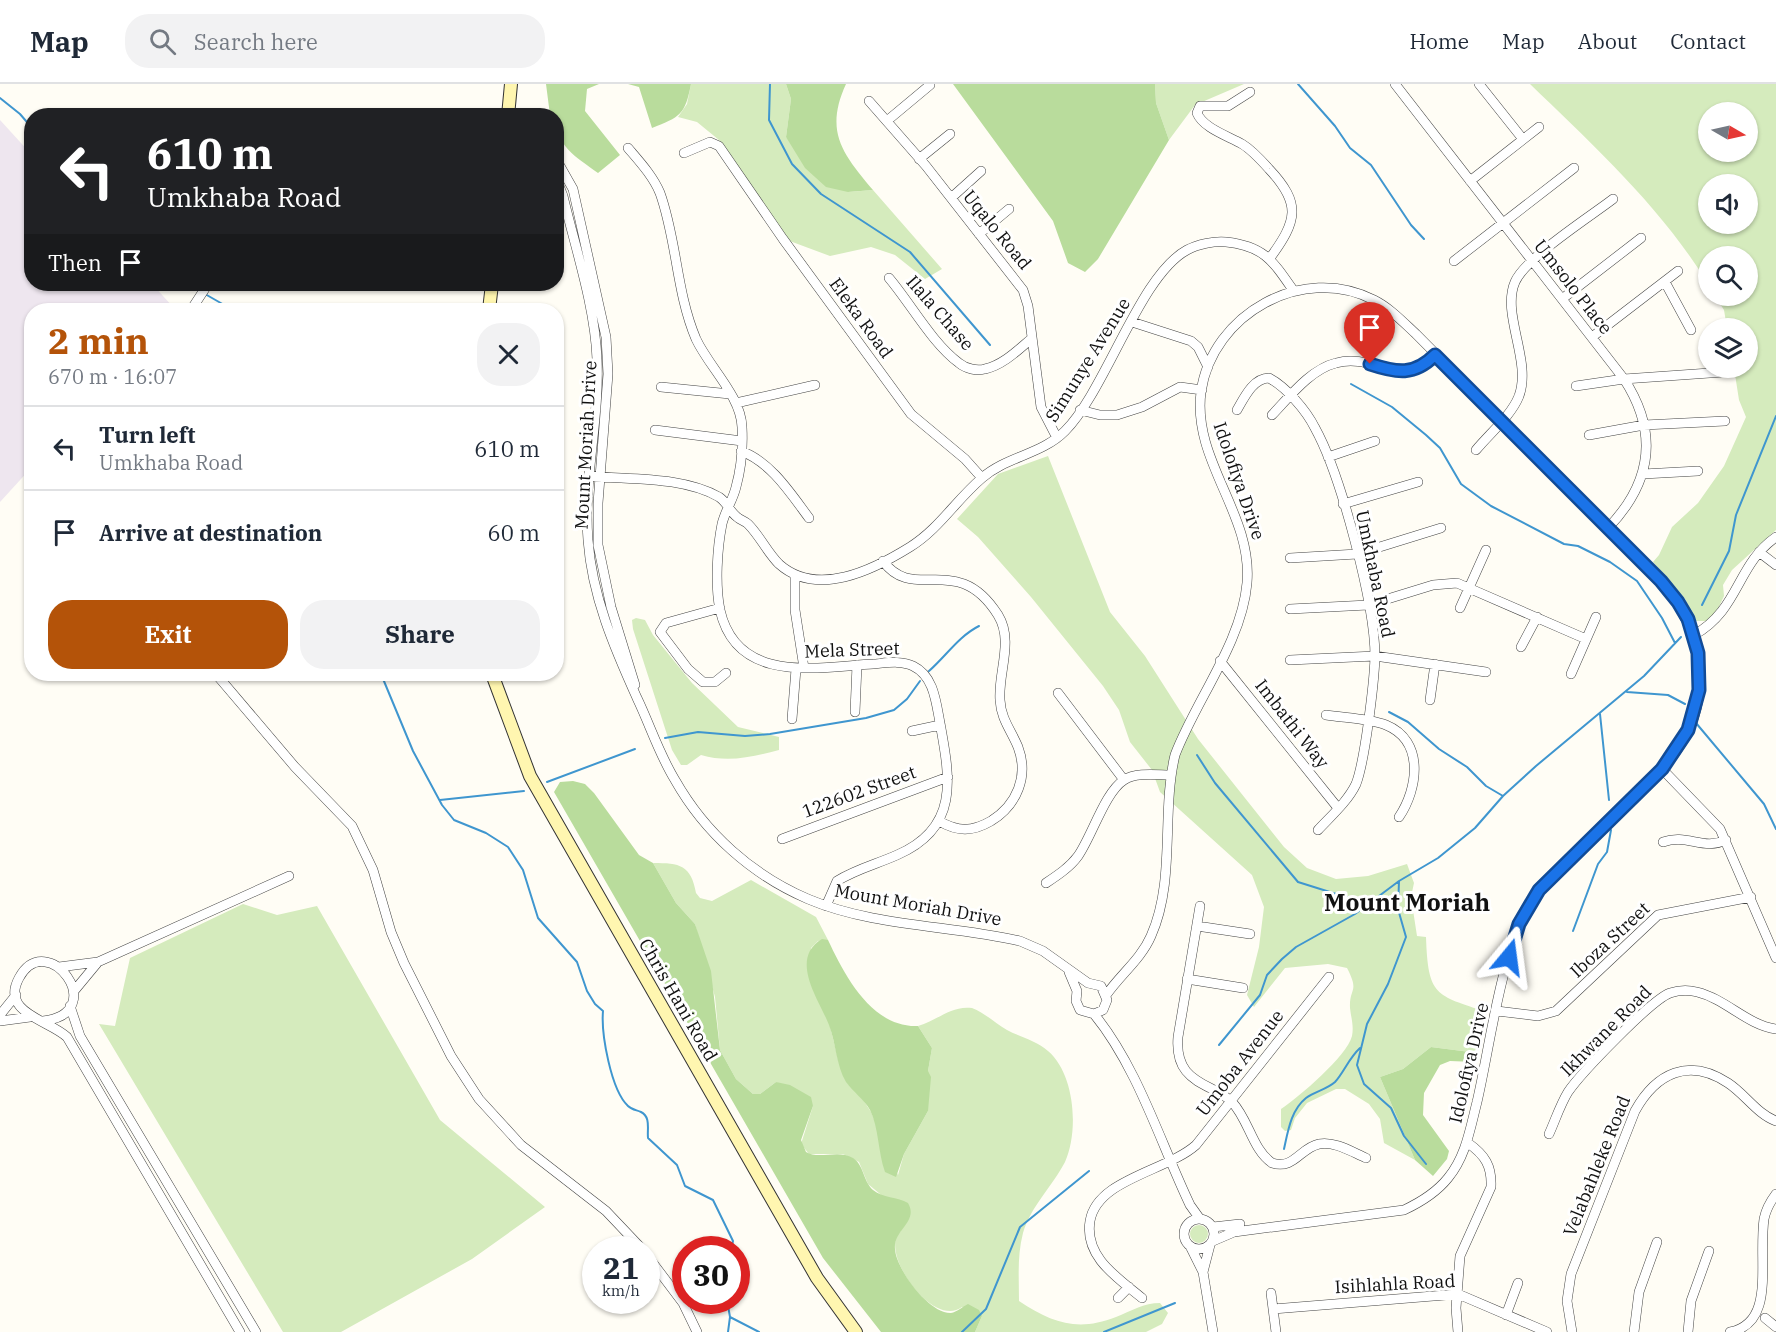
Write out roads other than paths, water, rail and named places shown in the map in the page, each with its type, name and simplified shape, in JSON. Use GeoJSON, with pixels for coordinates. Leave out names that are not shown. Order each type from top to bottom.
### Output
{"type":"FeatureCollection","features":[{"type":"Feature","properties":{"kind":"main road"},"geometry":{"type":"LineString","coordinates":[[509,108],[511,84]]}},
{"type":"Feature","properties":{"kind":"main road","name":"Chris Hani Road"},"geometry":{"type":"LineString","coordinates":[[494,681],[519,750],[555,821],[817,1278],[856,1332]]}},
{"type":"Feature","properties":{"kind":"street","name":"Umsolo Place"},"geometry":{"type":"LineString","coordinates":[[1395,84],[1592,337],[1636,399],[1644,425],[1646,455],[1643,474],[1631,501],[1607,529]]}},
{"type":"Feature","properties":{"kind":"street"},"geometry":{"type":"LineString","coordinates":[[1479,84],[1522,138]]}},
{"type":"Feature","properties":{"kind":"street"},"geometry":{"type":"LineString","coordinates":[[888,120],[930,85]]}},
{"type":"Feature","properties":{"kind":"street"},"geometry":{"type":"LineString","coordinates":[[1250,92],[1228,106],[1200,106],[1197,112],[1202,120],[1250,150],[1285,186],[1292,202],[1292,219],[1282,242],[1270,258],[1293,290]]}},
{"type":"Feature","properties":{"kind":"street","name":"Uqalo Road"},"geometry":{"type":"LineString","coordinates":[[869,101],[920,159],[1023,290],[1041,407],[1057,438]]}},
{"type":"Feature","properties":{"kind":"street"},"geometry":{"type":"LineString","coordinates":[[1470,181],[1522,138],[1539,127]]}},
{"type":"Feature","properties":{"kind":"street"},"geometry":{"type":"LineString","coordinates":[[920,159],[950,134]]}},
{"type":"Feature","properties":{"kind":"street","name":"Eleka Road"},"geometry":{"type":"LineString","coordinates":[[684,153],[713,142],[719,146],[911,414],[965,459],[981,478]]}},
{"type":"Feature","properties":{"kind":"street"},"geometry":{"type":"LineString","coordinates":[[628,148],[659,190],[688,315],[710,365],[733,398]]}},
{"type":"Feature","properties":{"kind":"street"},"geometry":{"type":"LineString","coordinates":[[1454,261],[1574,168]]}},
{"type":"Feature","properties":{"kind":"street"},"geometry":{"type":"LineString","coordinates":[[951,198],[981,171]]}},
{"type":"Feature","properties":{"kind":"street","name":"Mount Moriah Drive"},"geometry":{"type":"LineString","coordinates":[[564,173],[573,189],[606,337],[608,374],[600,477],[598,545],[611,607],[638,699]]}},
{"type":"Feature","properties":{"kind":"street"},"geometry":{"type":"LineString","coordinates":[[1476,450],[1513,406],[1521,388],[1522,369],[1512,297],[1514,282],[1532,261],[1613,199]]}},
{"type":"Feature","properties":{"kind":"street","name":"Mount Moriah Drive"},"geometry":{"type":"LineString","coordinates":[[564,200],[590,312],[597,358],[589,476],[588,542],[595,584],[618,657],[674,779],[689,803],[721,841],[760,873],[783,887],[826,906],[1020,942],[1043,951],[1069,972],[1093,983],[1107,994],[1103,1010],[1108,1033]]}},
{"type":"Feature","properties":{"kind":"street"},"geometry":{"type":"LineString","coordinates":[[979,234],[1009,209]]}},
{"type":"Feature","properties":{"kind":"street"},"geometry":{"type":"LineString","coordinates":[[1562,299],[1641,238]]}},
{"type":"Feature","properties":{"kind":"street","name":"Simunye Avenue"},"geometry":{"type":"LineString","coordinates":[[795,575],[809,580],[834,580],[883,561],[925,536],[981,478],[997,466],[1035,452],[1057,438],[1080,410],[1160,275],[1185,251],[1220,242],[1255,248],[1270,258]]}},
{"type":"Feature","properties":{"kind":"street"},"geometry":{"type":"LineString","coordinates":[[1592,337],[1678,271]]}},
{"type":"Feature","properties":{"kind":"street","name":"Ilala Chase"},"geometry":{"type":"LineString","coordinates":[[889,278],[942,345],[959,363],[969,368],[984,369],[995,365],[1031,339]]}},
{"type":"Feature","properties":{"kind":"street"},"geometry":{"type":"LineString","coordinates":[[1665,282],[1691,330]]}},
{"type":"Feature","properties":{"kind":"street","name":"Idolofiya Drive"},"geometry":{"type":"LineString","coordinates":[[1107,994],[1141,954],[1156,923],[1164,885],[1170,775],[1183,735],[1220,661],[1242,609],[1247,583],[1247,558],[1236,514],[1206,447],[1201,426],[1202,390],[1208,367],[1220,343],[1241,319],[1269,299],[1293,290],[1333,288],[1374,300],[1397,316],[1607,529],[1636,555],[1678,602],[1694,635],[1700,670],[1695,711],[1688,730],[1662,769],[1539,890],[1528,905],[1512,943],[1468,1143],[1449,1177],[1422,1201],[1404,1210],[1234,1232],[1211,1243]]}},
{"type":"Feature","properties":{"kind":"street"},"geometry":{"type":"LineString","coordinates":[[1132,322],[1191,341],[1198,347],[1208,367]]}},
{"type":"Feature","properties":{"kind":"street"},"geometry":{"type":"LineString","coordinates":[[1272,415],[1317,372],[1334,363],[1354,362],[1405,372],[1420,368],[1435,355]]}},
{"type":"Feature","properties":{"kind":"street"},"geometry":{"type":"LineString","coordinates":[[1576,387],[1624,379],[1698,374]]}},
{"type":"Feature","properties":{"kind":"street","name":"Umkhaba Road"},"geometry":{"type":"LineString","coordinates":[[1237,410],[1254,384],[1264,378],[1272,380],[1290,396],[1314,425],[1328,457],[1343,504],[1368,605],[1375,656],[1356,783],[1318,830]]}},
{"type":"Feature","properties":{"kind":"street"},"geometry":{"type":"LineString","coordinates":[[661,387],[733,398],[815,385]]}},
{"type":"Feature","properties":{"kind":"street"},"geometry":{"type":"LineString","coordinates":[[1080,410],[1117,416],[1180,387],[1202,390]]}},
{"type":"Feature","properties":{"kind":"street","name":"Mela Street"},"geometry":{"type":"LineString","coordinates":[[733,398],[741,420],[742,446],[736,488],[720,537],[720,608],[728,629],[748,653],[769,664],[800,668],[897,663],[920,670],[933,690],[940,725],[948,777],[947,803],[939,821],[921,842],[908,850],[837,881],[826,906]]}},
{"type":"Feature","properties":{"kind":"street"},"geometry":{"type":"LineString","coordinates":[[1589,435],[1644,425],[1725,421]]}},
{"type":"Feature","properties":{"kind":"street"},"geometry":{"type":"LineString","coordinates":[[655,430],[742,446],[772,473],[809,518]]}},
{"type":"Feature","properties":{"kind":"street"},"geometry":{"type":"LineString","coordinates":[[1328,457],[1375,441]]}},
{"type":"Feature","properties":{"kind":"street"},"geometry":{"type":"LineString","coordinates":[[1643,474],[1698,471]]}},
{"type":"Feature","properties":{"kind":"street"},"geometry":{"type":"LineString","coordinates":[[589,476],[692,487],[706,491],[729,504],[735,516],[748,524],[777,562],[795,575],[795,610],[800,668],[792,719]]}},
{"type":"Feature","properties":{"kind":"street"},"geometry":{"type":"LineString","coordinates":[[1343,504],[1418,482]]}},
{"type":"Feature","properties":{"kind":"street"},"geometry":{"type":"LineString","coordinates":[[1290,558],[1356,554],[1442,528]]}},
{"type":"Feature","properties":{"kind":"street"},"geometry":{"type":"LineString","coordinates":[[1694,635],[1723,614],[1759,552],[1776,537]]}},
{"type":"Feature","properties":{"kind":"street"},"geometry":{"type":"LineString","coordinates":[[1460,608],[1486,550]]}},
{"type":"Feature","properties":{"kind":"street"},"geometry":{"type":"LineString","coordinates":[[1759,552],[1776,566]]}},
{"type":"Feature","properties":{"kind":"street"},"geometry":{"type":"LineString","coordinates":[[883,561],[890,571],[903,579],[953,579],[971,586],[990,604],[1005,632],[1001,714],[1017,745],[1022,762],[1022,780],[1004,811],[976,828],[956,829],[939,821]]}},
{"type":"Feature","properties":{"kind":"street"},"geometry":{"type":"LineString","coordinates":[[1290,609],[1368,605],[1441,583],[1470,587],[1586,639]]}},
{"type":"Feature","properties":{"kind":"street"},"geometry":{"type":"LineString","coordinates":[[720,608],[666,623],[660,632],[688,669],[703,682],[715,682],[726,673]]}},
{"type":"Feature","properties":{"kind":"street"},"geometry":{"type":"LineString","coordinates":[[1521,647],[1537,617]]}},
{"type":"Feature","properties":{"kind":"street"},"geometry":{"type":"LineString","coordinates":[[1571,674],[1596,617]]}},
{"type":"Feature","properties":{"kind":"street"},"geometry":{"type":"LineString","coordinates":[[1290,660],[1375,656],[1486,672]]}},
{"type":"Feature","properties":{"kind":"street","name":"Imbathi Way"},"geometry":{"type":"LineString","coordinates":[[1220,661],[1338,808]]}},
{"type":"Feature","properties":{"kind":"street"},"geometry":{"type":"LineString","coordinates":[[1430,700],[1435,664]]}},
{"type":"Feature","properties":{"kind":"street"},"geometry":{"type":"LineString","coordinates":[[855,712],[857,665]]}},
{"type":"Feature","properties":{"kind":"street"},"geometry":{"type":"LineString","coordinates":[[222,681],[295,767],[352,826],[373,870],[391,932],[404,963],[451,1056],[479,1099],[521,1145],[606,1211],[630,1236]]}},
{"type":"Feature","properties":{"kind":"street"},"geometry":{"type":"LineString","coordinates":[[1058,693],[1124,780]]}},
{"type":"Feature","properties":{"kind":"street"},"geometry":{"type":"LineString","coordinates":[[1326,715],[1367,721],[1394,729],[1409,743],[1413,755],[1412,794],[1399,817]]}},
{"type":"Feature","properties":{"kind":"street"},"geometry":{"type":"LineString","coordinates":[[912,730],[940,725]]}},
{"type":"Feature","properties":{"kind":"street"},"geometry":{"type":"LineString","coordinates":[[1662,769],[1713,820],[1726,840],[1776,958]]}},
{"type":"Feature","properties":{"kind":"street"},"geometry":{"type":"LineString","coordinates":[[1046,883],[1066,869],[1079,854],[1109,799],[1124,780],[1138,776],[1170,775]]}},
{"type":"Feature","properties":{"kind":"street","name":"122602 Street"},"geometry":{"type":"LineString","coordinates":[[782,839],[948,777]]}},
{"type":"Feature","properties":{"kind":"street"},"geometry":{"type":"LineString","coordinates":[[1663,842],[1681,838],[1710,845],[1726,840]]}},
{"type":"Feature","properties":{"kind":"street"},"geometry":{"type":"LineString","coordinates":[[30,1017],[20,1007],[16,995],[18,980],[31,966],[40,963],[59,967],[98,962],[289,876]]}},
{"type":"Feature","properties":{"kind":"street","name":"Iboza Street"},"geometry":{"type":"LineString","coordinates":[[1497,1011],[1538,1016],[1556,1011],[1658,915],[1751,897]]}},
{"type":"Feature","properties":{"kind":"street"},"geometry":{"type":"LineString","coordinates":[[1200,906],[1178,1036],[1178,1055],[1191,1076],[1232,1102],[1243,1117],[1261,1153],[1272,1163],[1291,1163],[1320,1144],[1337,1146],[1366,1158]]}},
{"type":"Feature","properties":{"kind":"street"},"geometry":{"type":"LineString","coordinates":[[1197,926],[1250,934]]}},
{"type":"Feature","properties":{"kind":"street"},"geometry":{"type":"LineString","coordinates":[[43,1021],[61,1016],[70,1006],[74,991],[98,962]]}},
{"type":"Feature","properties":{"kind":"street"},"geometry":{"type":"LineString","coordinates":[[59,967],[72,981],[74,991]]}},
{"type":"Feature","properties":{"kind":"street","name":"Mount Moriah Drive"},"geometry":{"type":"LineString","coordinates":[[1069,972],[1077,991],[1077,1006],[1084,1013],[1094,1014],[1108,1033],[1131,1075],[1190,1204],[1196,1220],[1184,1234],[1203,1272],[1213,1332]]}},
{"type":"Feature","properties":{"kind":"street","name":"Umoba Avenue"},"geometry":{"type":"LineString","coordinates":[[1142,1298],[1095,1254],[1089,1231],[1090,1219],[1101,1199],[1110,1190],[1170,1162],[1196,1145],[1329,977]]}},
{"type":"Feature","properties":{"kind":"street"},"geometry":{"type":"LineString","coordinates":[[1077,991],[1093,983],[1119,978]]}},
{"type":"Feature","properties":{"kind":"street"},"geometry":{"type":"LineString","coordinates":[[1187,979],[1243,988]]}},
{"type":"Feature","properties":{"kind":"street","name":"Ikhwane Road"},"geometry":{"type":"LineString","coordinates":[[1549,1134],[1568,1092],[1653,1004],[1670,993],[1689,990],[1707,995],[1752,1021],[1776,1029]]}},
{"type":"Feature","properties":{"kind":"street"},"geometry":{"type":"LineString","coordinates":[[0,1015],[16,995]]}},
{"type":"Feature","properties":{"kind":"street"},"geometry":{"type":"LineString","coordinates":[[70,1006],[80,1036],[256,1332]]}},
{"type":"Feature","properties":{"kind":"street"},"geometry":{"type":"LineString","coordinates":[[1094,1014],[1103,1010]]}},
{"type":"Feature","properties":{"kind":"street"},"geometry":{"type":"LineString","coordinates":[[0,1021],[30,1017],[43,1021],[59,1030],[75,1049],[240,1332]]}},
{"type":"Feature","properties":{"kind":"street","name":"Velabahleke Road"},"geometry":{"type":"LineString","coordinates":[[1572,1332],[1567,1301],[1571,1274],[1635,1111],[1646,1093],[1667,1076],[1701,1071],[1728,1083],[1767,1117],[1776,1121]]}},
{"type":"Feature","properties":{"kind":"street"},"geometry":{"type":"LineString","coordinates":[[1458,1332],[1460,1257],[1491,1187],[1486,1160],[1468,1143]]}},
{"type":"Feature","properties":{"kind":"street"},"geometry":{"type":"LineString","coordinates":[[1730,1332],[1751,1327],[1765,1318],[1772,1293],[1770,1246],[1764,1218],[1776,1194]]}},
{"type":"Feature","properties":{"kind":"street"},"geometry":{"type":"LineString","coordinates":[[1196,1220],[1213,1227],[1240,1224],[1234,1232]]}},
{"type":"Feature","properties":{"kind":"street","name":"Mount Moriah Drive"},"geometry":{"type":"LineString","coordinates":[[1203,1272],[1213,1227]]}},
{"type":"Feature","properties":{"kind":"street"},"geometry":{"type":"LineString","coordinates":[[1634,1332],[1639,1292],[1657,1242]]}},
{"type":"Feature","properties":{"kind":"street"},"geometry":{"type":"LineString","coordinates":[[1191,1248],[1201,1250],[1211,1243]]}},
{"type":"Feature","properties":{"kind":"street"},"geometry":{"type":"LineString","coordinates":[[1688,1332],[1691,1301],[1709,1251]]}},
{"type":"Feature","properties":{"kind":"street"},"geometry":{"type":"LineString","coordinates":[[660,1273],[683,1303],[697,1332]]}},
{"type":"Feature","properties":{"kind":"street"},"geometry":{"type":"LineString","coordinates":[[1506,1315],[1518,1283]]}},
{"type":"Feature","properties":{"kind":"street"},"geometry":{"type":"LineString","coordinates":[[1118,1298],[1129,1287]]}},
{"type":"Feature","properties":{"kind":"street"},"geometry":{"type":"LineString","coordinates":[[1271,1293],[1276,1332]]}},
{"type":"Feature","properties":{"kind":"street","name":"Isihlahla Road"},"geometry":{"type":"LineString","coordinates":[[1273,1309],[1458,1294],[1547,1332]]}},
{"type":"Feature","properties":{"kind":"street"},"geometry":{"type":"LineString","coordinates":[[1765,1318],[1776,1327]]}},
{"type":"Feature","properties":{"kind":"waterway"},"geometry":{"type":"LineString","coordinates":[[770,84],[769,120],[792,164],[821,194],[910,252],[990,345]]}},
{"type":"Feature","properties":{"kind":"waterway"},"geometry":{"type":"LineString","coordinates":[[1298,84],[1335,126],[1350,148],[1371,165],[1411,225],[1424,239]]}},
{"type":"Feature","properties":{"kind":"waterway"},"geometry":{"type":"LineString","coordinates":[[0,98],[24,119]]}},
{"type":"Feature","properties":{"kind":"waterway"},"geometry":{"type":"LineString","coordinates":[[205,294],[221,303]]}},
{"type":"Feature","properties":{"kind":"waterway"},"geometry":{"type":"LineString","coordinates":[[1351,384],[1392,407],[1426,435],[1440,448],[1461,484],[1491,506],[1564,544],[1578,546],[1610,562],[1637,581],[1662,618],[1675,643]]}},
{"type":"Feature","properties":{"kind":"waterway"},"geometry":{"type":"LineString","coordinates":[[1702,605],[1729,551],[1736,515],[1776,416]]}},
{"type":"Feature","properties":{"kind":"waterway"},"geometry":{"type":"LineString","coordinates":[[929,671],[959,641],[979,626]]}},
{"type":"Feature","properties":{"kind":"waterway"},"geometry":{"type":"LineString","coordinates":[[1219,1045],[1260,995],[1267,975],[1282,959],[1296,947],[1355,914],[1399,881],[1438,858],[1475,828],[1503,796],[1536,766],[1644,676],[1681,637]]}},
{"type":"Feature","properties":{"kind":"waterway"},"geometry":{"type":"LineString","coordinates":[[384,681],[413,751],[442,805],[454,820],[486,833],[508,847],[523,870],[538,918],[577,962],[587,991],[595,1004],[603,1011],[608,1061],[622,1098],[630,1107],[644,1114],[648,1124],[648,1138],[677,1165],[685,1186],[713,1200],[731,1236]]}},
{"type":"Feature","properties":{"kind":"waterway"},"geometry":{"type":"LineString","coordinates":[[665,738],[698,732],[745,736],[770,734],[866,718],[894,710],[907,699],[920,681]]}},
{"type":"Feature","properties":{"kind":"waterway"},"geometry":{"type":"LineString","coordinates":[[1627,692],[1668,695],[1685,704]]}},
{"type":"Feature","properties":{"kind":"waterway"},"geometry":{"type":"LineString","coordinates":[[1389,712],[1408,722],[1439,749],[1467,767],[1486,786],[1503,796]]}},
{"type":"Feature","properties":{"kind":"waterway"},"geometry":{"type":"LineString","coordinates":[[1600,714],[1609,800]]}},
{"type":"Feature","properties":{"kind":"waterway"},"geometry":{"type":"LineString","coordinates":[[1696,723],[1764,804],[1776,829]]}},
{"type":"Feature","properties":{"kind":"waterway"},"geometry":{"type":"LineString","coordinates":[[547,782],[635,749]]}},
{"type":"Feature","properties":{"kind":"waterway"},"geometry":{"type":"LineString","coordinates":[[1197,755],[1215,783],[1298,882],[1368,904]]}},
{"type":"Feature","properties":{"kind":"waterway"},"geometry":{"type":"LineString","coordinates":[[440,800],[524,791]]}},
{"type":"Feature","properties":{"kind":"waterway"},"geometry":{"type":"LineString","coordinates":[[1573,931],[1598,864],[1607,852],[1611,830]]}},
{"type":"Feature","properties":{"kind":"waterway"},"geometry":{"type":"LineString","coordinates":[[1399,881],[1398,909],[1406,937],[1388,984],[1367,1024],[1357,1065],[1364,1084],[1391,1108],[1404,1136],[1426,1164]]}},
{"type":"Feature","properties":{"kind":"waterway"},"geometry":{"type":"LineString","coordinates":[[1284,1149],[1297,1108],[1309,1096],[1335,1082],[1360,1048]]}},
{"type":"Feature","properties":{"kind":"waterway"},"geometry":{"type":"LineString","coordinates":[[962,1332],[986,1309],[1020,1227],[1089,1171]]}},
{"type":"Feature","properties":{"kind":"waterway"},"geometry":{"type":"LineString","coordinates":[[1104,1332],[1175,1303]]}},
{"type":"Feature","properties":{"kind":"waterway"},"geometry":{"type":"LineString","coordinates":[[728,1332],[729,1314]]}},
{"type":"Feature","properties":{"kind":"waterway"},"geometry":{"type":"LineString","coordinates":[[730,1317],[759,1332]]}},
{"type":"Feature","properties":{"kind":"district","name":"Mount Moriah"},"geometry":{"type":"Point","coordinates":[1407,903]}}]}
